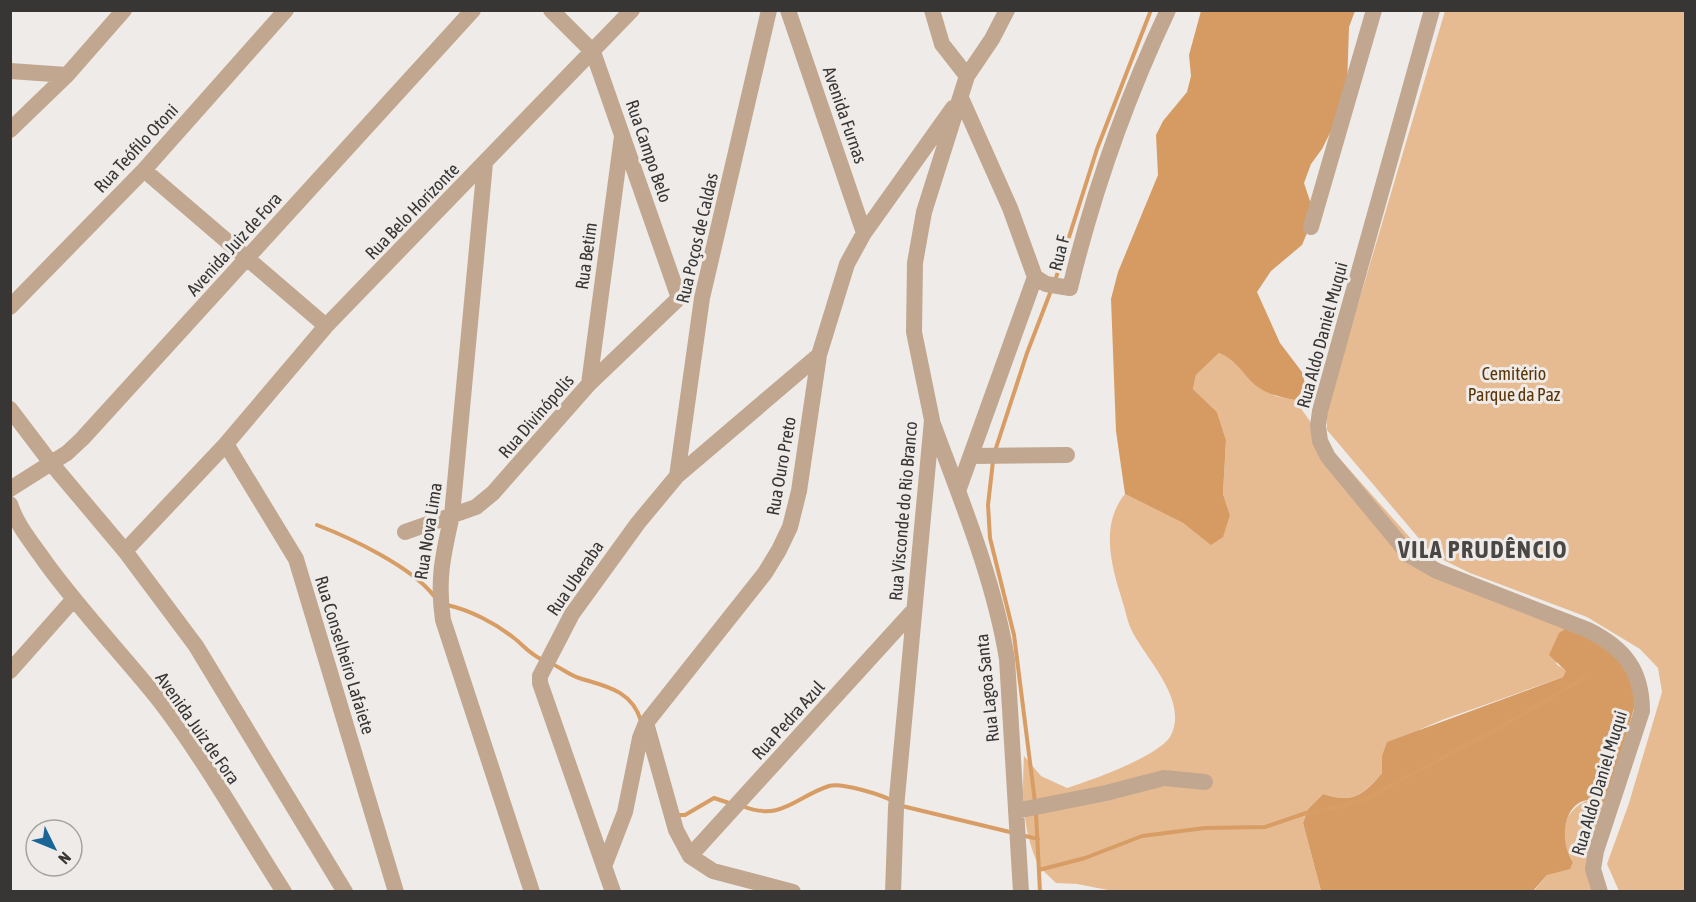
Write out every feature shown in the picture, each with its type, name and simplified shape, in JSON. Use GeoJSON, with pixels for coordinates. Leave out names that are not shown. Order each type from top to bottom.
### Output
{"type":"FeatureCollection","features":[{"type":"Feature","properties":{"kind":"street"},"geometry":{"type":"LineString","coordinates":[[10,130],[67,75],[123,10]]}},
{"type":"Feature","properties":{"kind":"street","name":"Rua Teófilo Otoni"},"geometry":{"type":"LineString","coordinates":[[10,307],[144,170],[286,10]]}},
{"type":"Feature","properties":{"kind":"street","name":"Avenida Juiz de Fora"},"geometry":{"type":"LineString","coordinates":[[10,489],[51,463],[82,439],[473,10]]}},
{"type":"Feature","properties":{"kind":"street","name":"Rua Campo Belo"},"geometry":{"type":"LineString","coordinates":[[551,10],[593,52],[623,132],[679,298]]}},
{"type":"Feature","properties":{"kind":"street","name":"Rua Belo Horizonte"},"geometry":{"type":"LineString","coordinates":[[125,551],[226,444],[326,326],[632,10]]}},
{"type":"Feature","properties":{"kind":"street","name":"Rua Poços de Caldas"},"geometry":{"type":"LineString","coordinates":[[677,476],[702,298],[769,10]]}},
{"type":"Feature","properties":{"kind":"street","name":"Avenida Furnas"},"geometry":{"type":"LineString","coordinates":[[788,10],[864,233]]}},
{"type":"Feature","properties":{"kind":"street"},"geometry":{"type":"LineString","coordinates":[[932,10],[942,44],[967,76]]}},
{"type":"Feature","properties":{"kind":"street","name":"Rua Visconde do Rio Branco"},"geometry":{"type":"LineString","coordinates":[[893,891],[896,818],[932,420],[914,332],[915,263],[924,212],[962,98],[967,76],[992,39],[1007,10]]}},
{"type":"Feature","properties":{"kind":"street","name":"Rua F"},"geometry":{"type":"LineString","coordinates":[[962,98],[1010,208],[1035,277],[1046,284],[1070,288],[1084,231],[1116,138],[1168,10]]}},
{"type":"Feature","properties":{"kind":"street"},"geometry":{"type":"LineString","coordinates":[[1311,227],[1374,10]]}},
{"type":"Feature","properties":{"kind":"street","name":"Rua Aldo Daniel Muqui"},"geometry":{"type":"LineString","coordinates":[[1432,10],[1320,411],[1318,426],[1320,441],[1340,474],[1409,555],[1437,571],[1606,639],[1635,670],[1642,691],[1642,711],[1596,851],[1593,869],[1600,891]]}},
{"type":"Feature","properties":{"kind":"street"},"geometry":{"type":"LineString","coordinates":[[10,72],[67,75]]}},
{"type":"Feature","properties":{"kind":"street","name":"Rua Ouro Preto"},"geometry":{"type":"LineString","coordinates":[[605,864],[624,812],[640,738],[646,723],[765,573],[790,527],[799,490],[819,355],[836,292],[847,264],[864,233],[962,98]]}},
{"type":"Feature","properties":{"kind":"street","name":"Rua Betim"},"geometry":{"type":"LineString","coordinates":[[589,384],[623,132]]}},
{"type":"Feature","properties":{"kind":"street","name":"Rua Nova Lima"},"geometry":{"type":"LineString","coordinates":[[485,163],[452,515],[438,591],[443,620],[532,891]]}},
{"type":"Feature","properties":{"kind":"street"},"geometry":{"type":"LineString","coordinates":[[144,170],[249,257],[326,326]]}},
{"type":"Feature","properties":{"kind":"street"},"geometry":{"type":"LineString","coordinates":[[958,491],[973,456],[1035,277]]}},
{"type":"Feature","properties":{"kind":"street"},"geometry":{"type":"LineString","coordinates":[[679,298],[702,298]]}},
{"type":"Feature","properties":{"kind":"street","name":"Rua Divinópolis"},"geometry":{"type":"LineString","coordinates":[[405,532],[476,507],[493,494],[589,384],[679,298]]}},
{"type":"Feature","properties":{"kind":"street","name":"Rua Uberaba"},"geometry":{"type":"LineString","coordinates":[[613,891],[540,683],[540,676],[572,614],[638,522],[677,476],[819,355]]}},
{"type":"Feature","properties":{"kind":"street"},"geometry":{"type":"LineString","coordinates":[[10,409],[51,463],[125,551],[196,646],[345,891]]}},
{"type":"Feature","properties":{"kind":"street","name":"Rua Lagoa Santa"},"geometry":{"type":"LineString","coordinates":[[932,420],[958,491],[1002,632],[1007,659],[1021,891]]}},
{"type":"Feature","properties":{"kind":"street","name":"Rua Conselheiro Lafaiete"},"geometry":{"type":"LineString","coordinates":[[226,444],[296,559],[396,891]]}},
{"type":"Feature","properties":{"kind":"street"},"geometry":{"type":"LineString","coordinates":[[973,456],[1067,455]]}},
{"type":"Feature","properties":{"kind":"street","name":"Avenida Juiz de Fora"},"geometry":{"type":"LineString","coordinates":[[10,504],[26,534],[73,600],[158,699],[183,733],[284,891]]}},
{"type":"Feature","properties":{"kind":"street"},"geometry":{"type":"LineString","coordinates":[[10,671],[73,600]]}},
{"type":"Feature","properties":{"kind":"street","name":"Rua Pedra Azul"},"geometry":{"type":"LineString","coordinates":[[690,856],[914,610]]}},
{"type":"Feature","properties":{"kind":"street"},"geometry":{"type":"LineString","coordinates":[[646,723],[676,830],[690,856],[713,871],[793,891]]}},
{"type":"Feature","properties":{"kind":"street"},"geometry":{"type":"LineString","coordinates":[[1016,811],[1106,794],[1164,778],[1205,782]]}},
{"type":"Feature","properties":{"kind":"green space","name":"Cemitério Parque da Paz"},"geometry":{"type":"Polygon","coordinates":[[[1445,11],[1685,11],[1685,891],[1619,891],[1607,864],[1629,803],[1662,692],[1658,668],[1640,649],[1587,617],[1470,573],[1433,555],[1327,430],[1327,409],[1445,11]]]}},
{"type":"Feature","properties":{"kind":"green space"},"geometry":{"type":"Polygon","coordinates":[[[1219,353],[1231,357],[1275,396],[1295,400],[1324,441],[1429,559],[1568,627],[1556,664],[1567,671],[1563,677],[1421,729],[1382,756],[1382,773],[1369,787],[1356,796],[1342,798],[1323,794],[1308,809],[1303,823],[1321,891],[1118,892],[1077,884],[1056,883],[1039,865],[1028,836],[1023,796],[1024,756],[1041,776],[1067,788],[1140,759],[1165,743],[1171,735],[1175,722],[1170,695],[1130,626],[1115,576],[1110,533],[1117,506],[1125,494],[1183,523],[1211,544],[1230,515],[1223,494],[1226,440],[1217,412],[1193,389],[1196,375],[1219,353]]]}},
{"type":"Feature","properties":{"kind":"green space"},"geometry":{"type":"Polygon","coordinates":[[[1594,798],[1606,803],[1594,891],[1533,892],[1547,875],[1573,862],[1565,842],[1566,823],[1575,808],[1594,798]]]}},
{"type":"Feature","properties":{"kind":"shaded area"},"geometry":{"type":"Polygon","coordinates":[[[1201,11],[1355,11],[1349,27],[1347,87],[1336,121],[1322,149],[1311,164],[1304,183],[1311,204],[1312,221],[1302,245],[1271,271],[1257,292],[1280,343],[1302,372],[1306,387],[1295,400],[1271,394],[1258,387],[1236,364],[1219,353],[1196,375],[1193,389],[1217,412],[1226,440],[1223,494],[1230,515],[1223,537],[1211,545],[1183,523],[1125,494],[1116,431],[1111,299],[1118,272],[1158,175],[1156,135],[1163,121],[1187,92],[1191,76],[1189,55],[1201,11]]]}},
{"type":"Feature","properties":{"kind":"shaded area"},"geometry":{"type":"Polygon","coordinates":[[[1568,627],[1593,640],[1622,660],[1640,688],[1606,803],[1593,800],[1582,802],[1568,816],[1565,839],[1573,862],[1570,869],[1547,875],[1533,891],[1321,891],[1303,823],[1308,809],[1323,794],[1350,798],[1369,787],[1382,773],[1382,756],[1387,742],[1563,677],[1566,671],[1549,655],[1559,633],[1568,627]]]}},
{"type":"Feature","properties":{"kind":"waterway"},"geometry":{"type":"LineString","coordinates":[[1055,281],[1097,149],[1151,10]]}},
{"type":"Feature","properties":{"kind":"waterway"},"geometry":{"type":"LineString","coordinates":[[995,451],[1027,353],[1052,288]]}},
{"type":"Feature","properties":{"kind":"waterway"},"geometry":{"type":"LineString","coordinates":[[993,461],[988,505],[990,538],[1014,635],[1035,802]]}},
{"type":"Feature","properties":{"kind":"waterway"},"geometry":{"type":"LineString","coordinates":[[317,525],[380,554],[411,574],[434,596]]}},
{"type":"Feature","properties":{"kind":"waterway"},"geometry":{"type":"LineString","coordinates":[[447,605],[491,622],[543,660]]}},
{"type":"Feature","properties":{"kind":"waterway"},"geometry":{"type":"LineString","coordinates":[[550,663],[575,677],[608,687],[624,696],[631,702],[641,721]]}},
{"type":"Feature","properties":{"kind":"waterway"},"geometry":{"type":"LineString","coordinates":[[1039,870],[1085,858],[1142,836],[1205,828],[1265,827],[1306,813],[1341,807],[1367,798],[1497,729],[1584,678]]}},
{"type":"Feature","properties":{"kind":"waterway"},"geometry":{"type":"LineString","coordinates":[[742,806],[756,810],[778,810],[835,785],[861,790],[893,801]]}},
{"type":"Feature","properties":{"kind":"waterway"},"geometry":{"type":"LineString","coordinates":[[676,815],[685,815],[714,798],[732,804]]}},
{"type":"Feature","properties":{"kind":"waterway"},"geometry":{"type":"LineString","coordinates":[[902,806],[1014,833]]}},
{"type":"Feature","properties":{"kind":"waterway"},"geometry":{"type":"LineString","coordinates":[[1036,813],[1040,892]]}},
{"type":"Feature","properties":{"kind":"waterway"},"geometry":{"type":"LineString","coordinates":[[1021,835],[1038,839]]}},
{"type":"Feature","properties":{"kind":"district","name":"VILA PRUDÊNCIO"},"geometry":{"type":"Point","coordinates":[1483,549]}}]}
